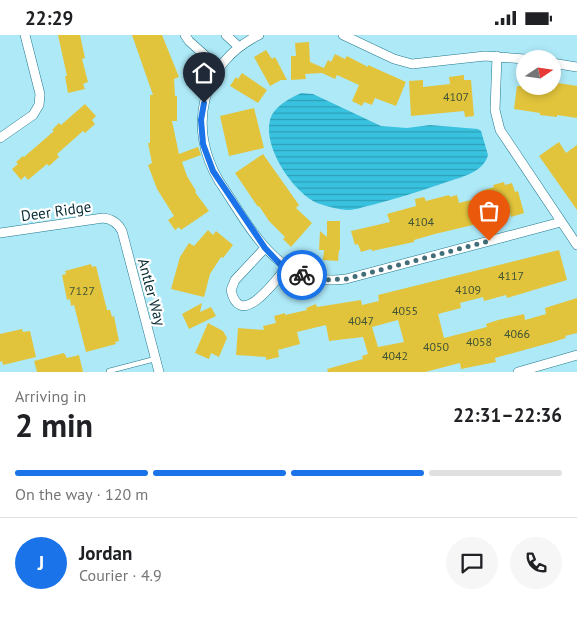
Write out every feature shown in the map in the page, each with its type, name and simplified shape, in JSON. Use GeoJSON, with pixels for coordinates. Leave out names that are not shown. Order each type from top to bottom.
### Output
{"type":"FeatureCollection","features":[{"type":"Feature","properties":{"kind":"street"},"geometry":{"type":"LineString","coordinates":[[0,136],[33,115],[37,111],[41,99],[25,35]]}},
{"type":"Feature","properties":{"kind":"street"},"geometry":{"type":"LineString","coordinates":[[185,35],[189,41],[220,68]]}},
{"type":"Feature","properties":{"kind":"street"},"geometry":{"type":"LineString","coordinates":[[226,35],[239,47]]}},
{"type":"Feature","properties":{"kind":"street"},"geometry":{"type":"LineString","coordinates":[[259,35],[239,47],[224,61],[211,83],[204,103],[201,120],[204,149],[216,176],[265,248],[279,263],[300,274],[316,279],[346,279],[561,222]]}},
{"type":"Feature","properties":{"kind":"street"},"geometry":{"type":"LineString","coordinates":[[343,35],[394,59],[409,63],[421,64],[497,56],[516,58]]}},
{"type":"Feature","properties":{"kind":"street"},"geometry":{"type":"LineString","coordinates":[[497,56],[495,110],[500,130],[577,245]]}},
{"type":"Feature","properties":{"kind":"street"},"geometry":{"type":"LineString","coordinates":[[561,64],[577,67]]}},
{"type":"Feature","properties":{"kind":"street","name":"Deer Ridge"},"geometry":{"type":"LineString","coordinates":[[0,233],[101,218],[114,221]]}},
{"type":"Feature","properties":{"kind":"street","name":"Antler Way"},"geometry":{"type":"LineString","coordinates":[[114,221],[122,231],[159,372]]}},
{"type":"Feature","properties":{"kind":"street"},"geometry":{"type":"LineString","coordinates":[[265,248],[234,282],[231,290],[234,299],[243,305],[252,304],[257,301],[287,267]]}},
{"type":"Feature","properties":{"kind":"street"},"geometry":{"type":"LineString","coordinates":[[518,372],[577,355]]}},
{"type":"Feature","properties":{"kind":"lane"},"geometry":{"type":"LineString","coordinates":[[109,371],[155,359]]}},
{"type":"Feature","properties":{"kind":"water"},"geometry":{"type":"Polygon","coordinates":[[[301,93],[313,94],[381,126],[407,128],[430,125],[478,129],[481,131],[488,155],[481,167],[469,174],[398,198],[352,210],[320,204],[305,195],[288,177],[275,154],[269,131],[270,120],[275,111],[282,103],[301,93]]]}},
{"type":"Feature","properties":{"kind":"building"},"geometry":{"type":"Polygon","coordinates":[[[58,35],[80,35],[85,58],[82,59],[88,82],[83,84],[85,89],[68,93],[65,76],[67,76],[58,35]]]}},
{"type":"Feature","properties":{"kind":"building"},"geometry":{"type":"Polygon","coordinates":[[[132,35],[162,35],[179,77],[174,79],[175,96],[177,96],[177,121],[172,121],[179,154],[198,147],[201,155],[182,162],[195,192],[209,211],[181,230],[179,227],[175,230],[168,220],[174,216],[157,189],[148,165],[152,163],[148,143],[150,143],[150,95],[153,95],[132,35]]]}},
{"type":"Feature","properties":{"kind":"building"},"geometry":{"type":"Polygon","coordinates":[[[309,42],[310,62],[324,68],[328,60],[331,62],[335,54],[345,59],[347,56],[368,67],[368,65],[406,82],[396,106],[375,98],[372,105],[364,102],[362,106],[352,101],[359,85],[337,75],[335,79],[322,73],[305,74],[306,79],[291,80],[291,56],[296,56],[295,43],[309,42]]]}},
{"type":"Feature","properties":{"kind":"building"},"geometry":{"type":"Polygon","coordinates":[[[266,50],[272,59],[275,57],[287,80],[281,80],[270,86],[254,57],[266,50]]]}},
{"type":"Feature","properties":{"kind":"building"},"geometry":{"type":"Polygon","coordinates":[[[242,73],[267,90],[258,103],[230,86],[236,77],[238,79],[242,73]]]}},
{"type":"Feature","properties":{"kind":"building"},"geometry":{"type":"Polygon","coordinates":[[[464,75],[464,80],[471,80],[474,116],[465,117],[464,111],[411,116],[409,81],[423,80],[423,87],[450,84],[449,77],[464,75]]]}},
{"type":"Feature","properties":{"kind":"building"},"geometry":{"type":"Polygon","coordinates":[[[561,83],[577,86],[577,118],[540,115],[540,113],[514,109],[516,94],[561,95],[561,83]]]}},
{"type":"Feature","properties":{"kind":"building"},"geometry":{"type":"Polygon","coordinates":[[[85,104],[96,116],[92,120],[95,124],[85,133],[83,131],[57,154],[59,157],[49,166],[47,164],[28,180],[25,176],[21,180],[12,169],[18,164],[16,162],[54,131],[52,130],[59,123],[61,125],[85,104]]]}},
{"type":"Feature","properties":{"kind":"building"},"geometry":{"type":"Polygon","coordinates":[[[254,108],[264,148],[229,156],[220,116],[254,108]]]}},
{"type":"Feature","properties":{"kind":"building"},"geometry":{"type":"Polygon","coordinates":[[[559,142],[566,153],[577,145],[577,210],[539,156],[559,142]]]}},
{"type":"Feature","properties":{"kind":"building"},"geometry":{"type":"Polygon","coordinates":[[[263,154],[299,205],[296,208],[312,223],[291,247],[283,239],[285,237],[258,207],[235,173],[263,154]]]}},
{"type":"Feature","properties":{"kind":"building"},"geometry":{"type":"Polygon","coordinates":[[[504,182],[505,185],[512,183],[515,192],[518,191],[524,213],[511,217],[508,208],[476,218],[477,224],[414,240],[414,242],[372,251],[371,249],[361,252],[358,244],[355,245],[351,231],[390,222],[387,214],[416,206],[415,199],[424,197],[426,201],[449,195],[450,197],[457,195],[459,203],[483,197],[481,191],[504,182]]]}},
{"type":"Feature","properties":{"kind":"building"},"geometry":{"type":"Polygon","coordinates":[[[327,221],[340,221],[338,261],[323,260],[324,250],[319,250],[320,231],[327,237],[327,221]]]}},
{"type":"Feature","properties":{"kind":"building"},"geometry":{"type":"Polygon","coordinates":[[[208,230],[213,235],[216,231],[233,245],[223,258],[221,257],[210,274],[204,297],[171,289],[180,257],[189,243],[194,246],[208,230]]]}},
{"type":"Feature","properties":{"kind":"building"},"geometry":{"type":"Polygon","coordinates":[[[559,250],[567,280],[507,298],[506,295],[484,301],[483,297],[460,303],[461,308],[438,314],[444,338],[487,327],[486,324],[498,320],[524,314],[525,320],[546,314],[545,308],[577,298],[577,333],[553,342],[495,358],[496,362],[461,369],[460,363],[425,372],[328,372],[327,369],[363,359],[362,356],[368,354],[363,337],[329,341],[326,325],[297,332],[300,344],[278,350],[279,357],[266,360],[266,357],[236,355],[238,328],[264,330],[263,326],[276,323],[274,316],[307,310],[306,308],[316,304],[317,307],[361,300],[362,305],[379,301],[378,295],[559,250]],[[398,320],[372,327],[378,347],[404,342],[398,320]]]}},
{"type":"Feature","properties":{"kind":"building"},"geometry":{"type":"Polygon","coordinates":[[[91,264],[92,267],[96,266],[107,310],[110,310],[112,317],[114,316],[119,341],[115,342],[116,344],[86,352],[74,305],[71,306],[70,299],[67,300],[62,275],[66,274],[65,271],[91,264]]]}},
{"type":"Feature","properties":{"kind":"building"},"geometry":{"type":"Polygon","coordinates":[[[202,303],[200,312],[211,307],[216,316],[189,329],[182,314],[202,303]]]}},
{"type":"Feature","properties":{"kind":"building"},"geometry":{"type":"Polygon","coordinates":[[[208,323],[223,331],[227,338],[219,357],[211,353],[209,359],[195,353],[208,323]]]}},
{"type":"Feature","properties":{"kind":"building"},"geometry":{"type":"Polygon","coordinates":[[[22,329],[23,332],[30,331],[36,357],[3,365],[2,361],[0,362],[0,334],[22,329]]]}},
{"type":"Feature","properties":{"kind":"building"},"geometry":{"type":"Polygon","coordinates":[[[64,353],[67,358],[79,355],[83,372],[37,372],[34,361],[64,353]]]}},
{"type":"Feature","properties":{"kind":"way so far"},"geometry":{"type":"LineString","coordinates":[[302,275],[322,280],[346,279],[489,241]]}},
{"type":"Feature","properties":{"kind":"route"},"geometry":{"type":"LineString","coordinates":[[204,103],[201,120],[203,144],[213,171],[265,248],[279,263],[302,275]]}}]}
